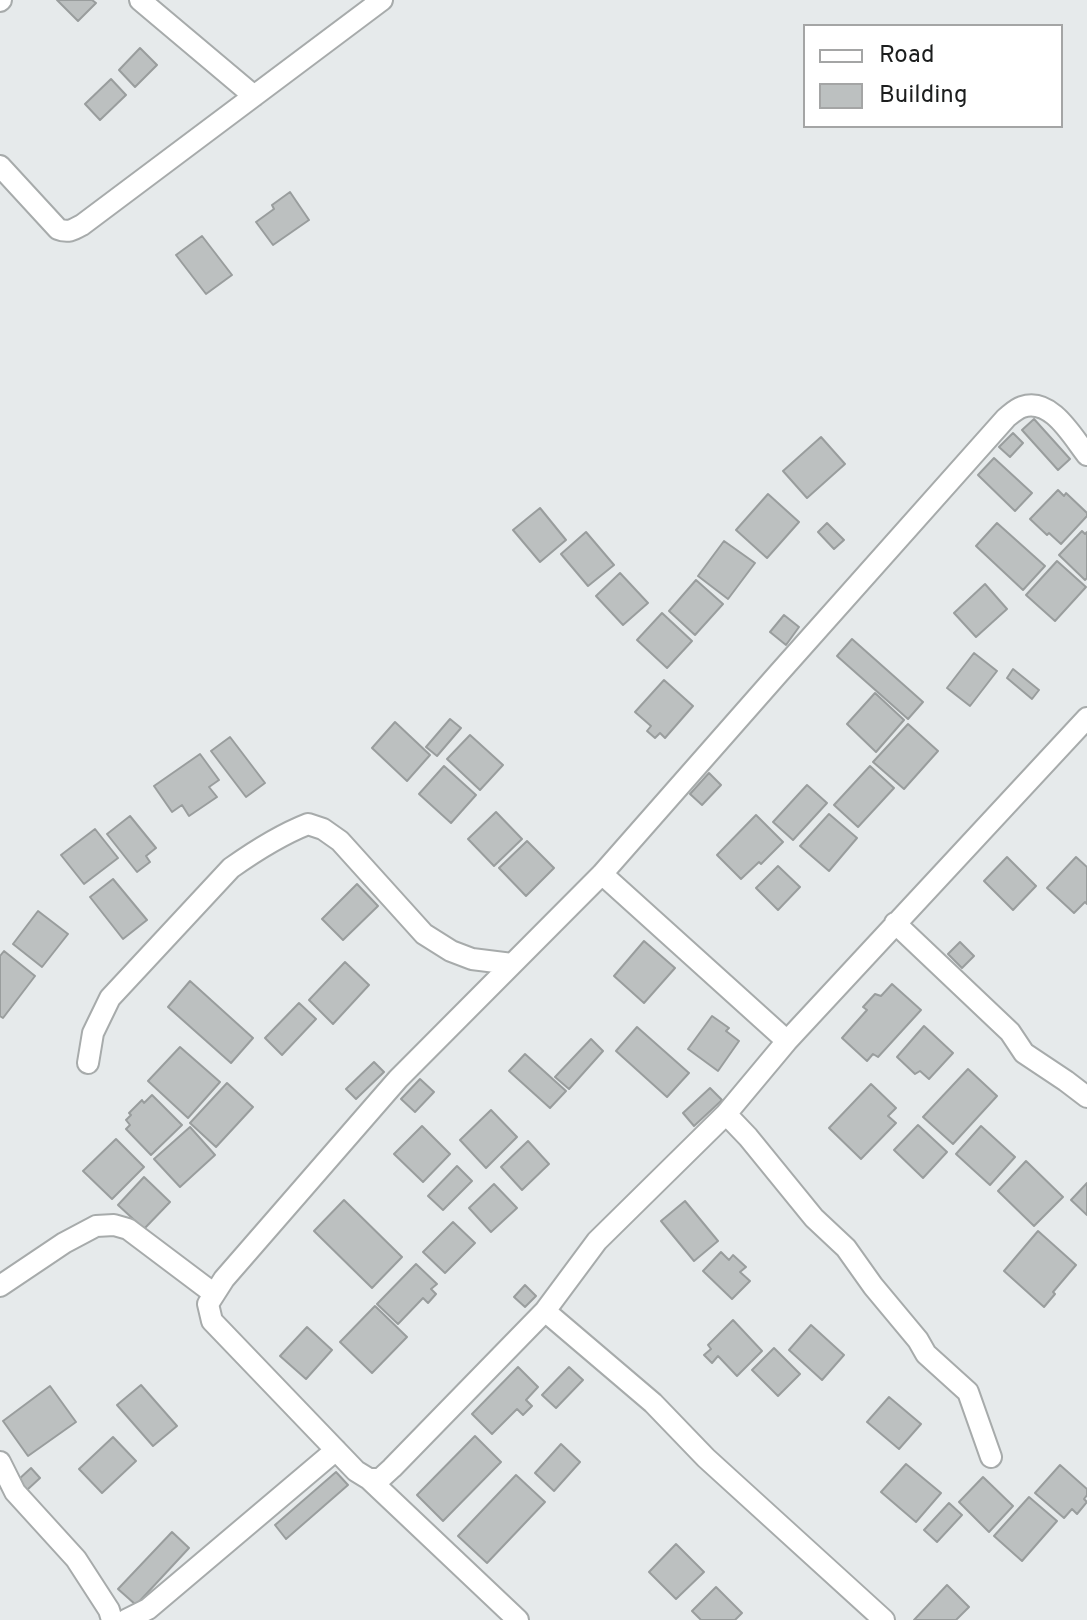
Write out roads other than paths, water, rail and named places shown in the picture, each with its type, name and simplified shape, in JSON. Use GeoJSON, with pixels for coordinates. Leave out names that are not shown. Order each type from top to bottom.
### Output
{"type":"FeatureCollection","features":[{"type":"Feature","properties":{"kind":"street"},"geometry":{"type":"LineString","coordinates":[[140,0],[254,96]]}},
{"type":"Feature","properties":{"kind":"street"},"geometry":{"type":"LineString","coordinates":[[0,166],[58,229],[70,231],[382,0]]}},
{"type":"Feature","properties":{"kind":"street"},"geometry":{"type":"LineString","coordinates":[[518,1620],[499,1611],[369,1479],[356,1471],[212,1321],[208,1304],[213,1293],[398,1079],[602,874],[1006,418],[1020,407],[1034,405],[1048,410],[1087,455]]}},
{"type":"Feature","properties":{"kind":"street"},"geometry":{"type":"LineString","coordinates":[[369,1479],[380,1479],[392,1468],[545,1311],[597,1241],[726,1114],[787,1041],[1087,718]]}},
{"type":"Feature","properties":{"kind":"street"},"geometry":{"type":"LineString","coordinates":[[88,1063],[93,1033],[110,998],[231,868],[290,831],[308,824],[323,829],[340,841],[424,934],[451,951],[472,959],[512,964]]}},
{"type":"Feature","properties":{"kind":"street"},"geometry":{"type":"LineString","coordinates":[[602,874],[787,1041]]}},
{"type":"Feature","properties":{"kind":"street"},"geometry":{"type":"LineString","coordinates":[[895,923],[1010,1032],[1024,1053],[1087,1097]]}},
{"type":"Feature","properties":{"kind":"street"},"geometry":{"type":"LineString","coordinates":[[726,1114],[814,1218],[846,1248],[926,1354],[968,1392],[991,1457]]}},
{"type":"Feature","properties":{"kind":"street"},"geometry":{"type":"LineString","coordinates":[[0,1286],[64,1243],[96,1226],[114,1225],[128,1229],[213,1293]]}},
{"type":"Feature","properties":{"kind":"street"},"geometry":{"type":"LineString","coordinates":[[545,1311],[653,1403],[706,1458],[884,1620]]}},
{"type":"Feature","properties":{"kind":"street"},"geometry":{"type":"LineString","coordinates":[[126,1620],[148,1609],[336,1450]]}},
{"type":"Feature","properties":{"kind":"street"},"geometry":{"type":"LineString","coordinates":[[0,1462],[15,1492],[76,1559],[109,1610],[112,1620]]}}]}
